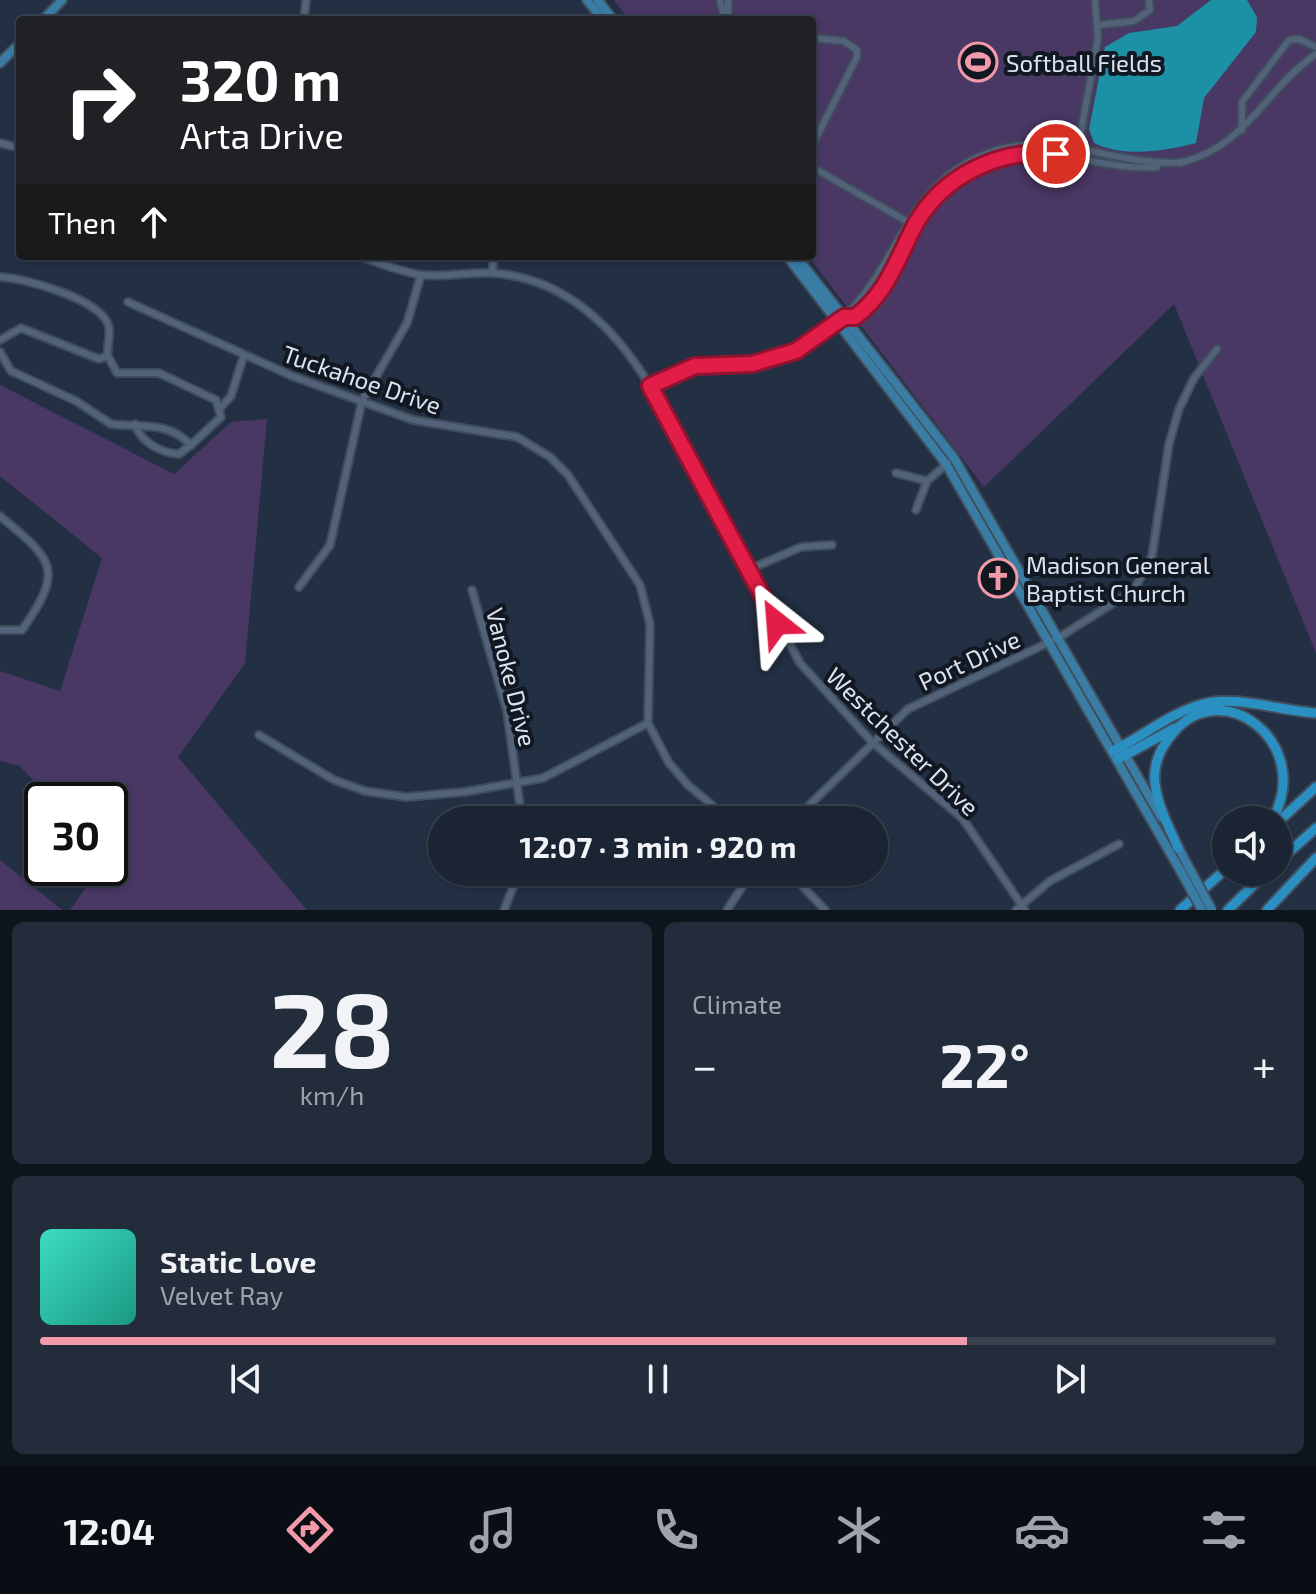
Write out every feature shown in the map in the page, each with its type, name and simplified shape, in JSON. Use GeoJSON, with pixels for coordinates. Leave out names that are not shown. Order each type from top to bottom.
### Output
{"type":"FeatureCollection","features":[{"type":"Feature","properties":{"kind":"highway"},"geometry":{"type":"LineString","coordinates":[[1120,753],[1174,716],[1205,704],[1225,702],[1316,713]]}},
{"type":"Feature","properties":{"kind":"highway"},"geometry":{"type":"LineString","coordinates":[[1120,753],[1191,719],[1214,712],[1239,714],[1259,724],[1275,739],[1285,761],[1287,786],[1278,806]]}},
{"type":"Feature","properties":{"kind":"highway"},"geometry":{"type":"LineString","coordinates":[[1178,848],[1161,809],[1155,771],[1167,741],[1191,719]]}},
{"type":"Feature","properties":{"kind":"highway"},"geometry":{"type":"LineString","coordinates":[[1292,809],[1316,787]]}},
{"type":"Feature","properties":{"kind":"highway"},"geometry":{"type":"LineString","coordinates":[[1292,849],[1316,828]]}},
{"type":"Feature","properties":{"kind":"highway"},"geometry":{"type":"LineString","coordinates":[[1267,910],[1316,858]]}},
{"type":"Feature","properties":{"kind":"highway"},"geometry":{"type":"LineString","coordinates":[[1180,910],[1212,882]]}},
{"type":"Feature","properties":{"kind":"highway"},"geometry":{"type":"LineString","coordinates":[[1228,910],[1253,886]]}},
{"type":"Feature","properties":{"kind":"main road"},"geometry":{"type":"LineString","coordinates":[[47,16],[62,0]]}},
{"type":"Feature","properties":{"kind":"main road"},"geometry":{"type":"LineString","coordinates":[[587,0],[600,16]]}},
{"type":"Feature","properties":{"kind":"main road"},"geometry":{"type":"LineString","coordinates":[[0,63],[16,47]]}},
{"type":"Feature","properties":{"kind":"main road"},"geometry":{"type":"LineString","coordinates":[[790,260],[954,458],[1184,867],[1212,910]]}},
{"type":"Feature","properties":{"kind":"main road"},"geometry":{"type":"LineString","coordinates":[[799,260],[946,464],[1055,640]]}},
{"type":"Feature","properties":{"kind":"main road"},"geometry":{"type":"LineString","coordinates":[[1120,753],[1178,848],[1202,910]]}},
{"type":"Feature","properties":{"kind":"street"},"geometry":{"type":"LineString","coordinates":[[1077,151],[1099,25],[1096,1],[1105,0]]}},
{"type":"Feature","properties":{"kind":"street"},"geometry":{"type":"LineString","coordinates":[[1099,25],[1140,18],[1150,10],[1149,0]]}},
{"type":"Feature","properties":{"kind":"street"},"geometry":{"type":"LineString","coordinates":[[816,38],[844,41],[857,50],[857,57],[816,138]]}},
{"type":"Feature","properties":{"kind":"street"},"geometry":{"type":"LineString","coordinates":[[1242,130],[1242,102],[1289,40],[1299,39],[1316,47]]}},
{"type":"Feature","properties":{"kind":"street"},"geometry":{"type":"LineString","coordinates":[[650,386],[695,366],[752,364],[796,351],[841,320],[881,273],[906,221],[939,183],[978,157],[1021,145],[1077,151],[1144,168],[1184,162],[1212,151],[1242,130],[1287,78],[1316,54]]}},
{"type":"Feature","properties":{"kind":"street"},"geometry":{"type":"LineString","coordinates":[[841,320],[855,317],[879,294],[896,270],[915,226],[947,187],[981,165],[1022,153],[1077,151]]}},
{"type":"Feature","properties":{"kind":"street"},"geometry":{"type":"LineString","coordinates":[[816,169],[915,226]]}},
{"type":"Feature","properties":{"kind":"street","name":"Westchester Drive"},"geometry":{"type":"LineString","coordinates":[[371,260],[421,275],[492,273],[539,285],[583,307],[608,326],[629,351],[650,386],[800,663],[872,742],[963,819],[1020,909]]}},
{"type":"Feature","properties":{"kind":"street"},"geometry":{"type":"LineString","coordinates":[[492,273],[494,260]]}},
{"type":"Feature","properties":{"kind":"street"},"geometry":{"type":"LineString","coordinates":[[299,587],[330,545],[362,401],[407,323],[421,275]]}},
{"type":"Feature","properties":{"kind":"street"},"geometry":{"type":"LineString","coordinates":[[0,277],[37,284],[96,308],[110,328],[108,356],[117,373],[166,375],[216,400],[221,407]]}},
{"type":"Feature","properties":{"kind":"street","name":"Tuckahoe Drive"},"geometry":{"type":"LineString","coordinates":[[128,302],[244,355],[413,420],[517,437],[550,457],[568,475],[640,585],[650,624],[648,723]]}},
{"type":"Feature","properties":{"kind":"street"},"geometry":{"type":"LineString","coordinates":[[0,340],[21,328],[99,359],[108,356]]}},
{"type":"Feature","properties":{"kind":"street","name":"Port Drive"},"geometry":{"type":"LineString","coordinates":[[808,806],[908,709],[1055,640],[1121,601],[1144,574],[1159,522],[1169,444],[1179,409],[1194,378],[1217,349]]}},
{"type":"Feature","properties":{"kind":"street"},"geometry":{"type":"LineString","coordinates":[[0,352],[11,371],[76,401],[111,424],[161,427],[191,445]]}},
{"type":"Feature","properties":{"kind":"street"},"geometry":{"type":"LineString","coordinates":[[135,424],[141,437],[161,450],[179,454],[219,420],[221,407],[231,396],[244,355]]}},
{"type":"Feature","properties":{"kind":"street"},"geometry":{"type":"LineString","coordinates":[[916,510],[927,481],[954,458]]}},
{"type":"Feature","properties":{"kind":"street"},"geometry":{"type":"LineString","coordinates":[[896,473],[927,481]]}},
{"type":"Feature","properties":{"kind":"street"},"geometry":{"type":"LineString","coordinates":[[0,516],[46,558],[50,584],[22,630],[0,630]]}},
{"type":"Feature","properties":{"kind":"street"},"geometry":{"type":"LineString","coordinates":[[748,570],[801,547],[832,545]]}},
{"type":"Feature","properties":{"kind":"street","name":"Vanoke Drive"},"geometry":{"type":"LineString","coordinates":[[472,590],[507,711],[520,806]]}},
{"type":"Feature","properties":{"kind":"street"},"geometry":{"type":"LineString","coordinates":[[259,735],[334,780],[377,794],[406,797],[455,793],[543,778],[648,723],[679,774],[714,806]]}},
{"type":"Feature","properties":{"kind":"street"},"geometry":{"type":"LineString","coordinates":[[1020,909],[1082,861],[1119,844]]}},
{"type":"Feature","properties":{"kind":"street"},"geometry":{"type":"LineString","coordinates":[[504,910],[513,886]]}},
{"type":"Feature","properties":{"kind":"street"},"geometry":{"type":"LineString","coordinates":[[727,910],[743,886]]}},
{"type":"Feature","properties":{"kind":"street"},"geometry":{"type":"LineString","coordinates":[[802,886],[825,910]]}},
{"type":"Feature","properties":{"kind":"shaded area"},"geometry":{"type":"Polygon","coordinates":[[[614,0],[1316,0],[1316,653],[1174,304],[984,487],[811,260],[816,260],[816,16],[626,16],[614,0]]]}},
{"type":"Feature","properties":{"kind":"shaded area"},"geometry":{"type":"Polygon","coordinates":[[[0,385],[174,474],[231,422],[267,419],[245,663],[178,757],[307,910],[70,910],[87,886],[128,886],[128,782],[35,782],[20,766],[0,761],[0,671],[60,691],[102,558],[0,476],[0,385]]]}},
{"type":"Feature","properties":{"kind":"shaded area"},"geometry":{"type":"Polygon","coordinates":[[[0,860],[24,879],[24,886],[32,886],[62,910],[0,910],[0,860]]]}},
{"type":"Feature","properties":{"kind":"water"},"geometry":{"type":"Polygon","coordinates":[[[1211,0],[1247,0],[1257,17],[1256,32],[1204,98],[1196,143],[1132,152],[1094,143],[1089,129],[1105,47],[1129,33],[1177,26],[1211,0]]]}},
{"type":"Feature","properties":{"kind":"place","name":"Softball Fields"},"geometry":{"type":"Point","coordinates":[978,62]}},
{"type":"Feature","properties":{"kind":"place","name":"Madison General Baptist Church"},"geometry":{"type":"Point","coordinates":[998,578]}},
{"type":"Feature","properties":{"kind":"route"},"geometry":{"type":"LineString","coordinates":[[777,623],[650,386],[695,366],[752,364],[796,351],[844,317],[855,317],[874,300],[896,270],[921,216],[956,180],[1001,157],[1035,152],[1056,154]]}}]}
